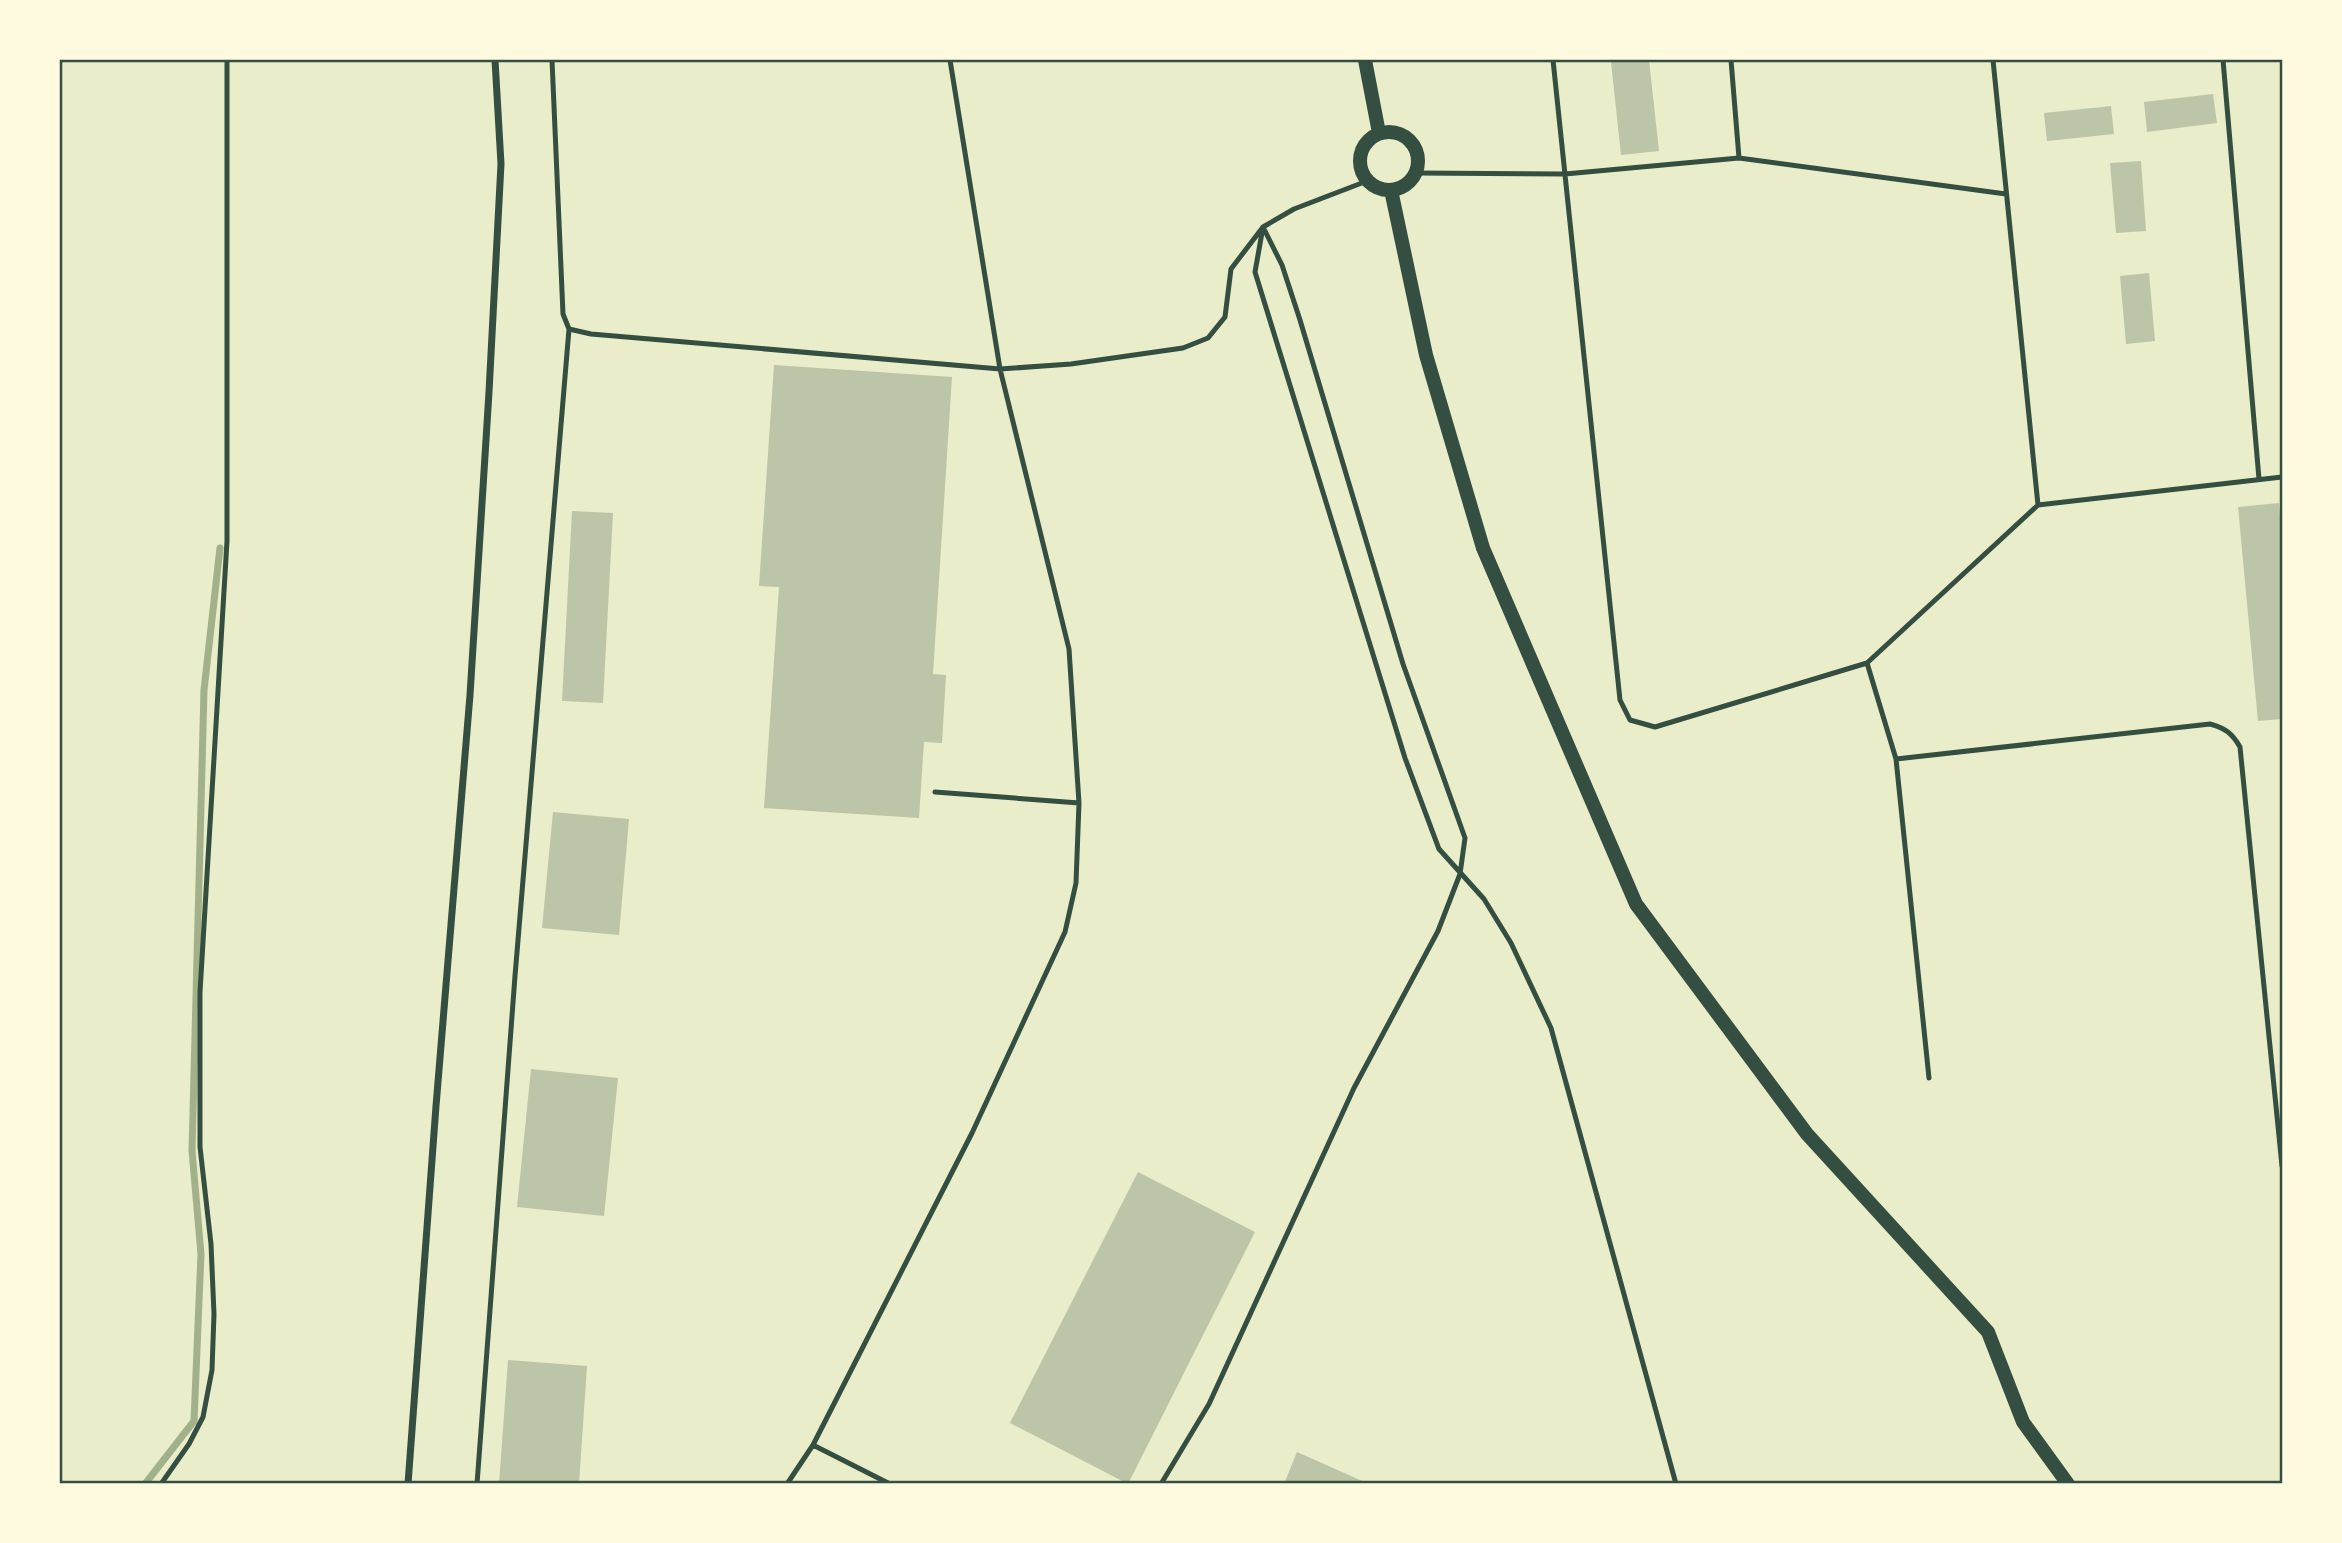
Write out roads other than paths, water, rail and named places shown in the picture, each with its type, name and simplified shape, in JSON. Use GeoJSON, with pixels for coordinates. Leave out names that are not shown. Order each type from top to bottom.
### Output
{"type":"FeatureCollection","features":[{"type":"Feature","properties":{"kind":"main road"},"geometry":{"type":"LineString","coordinates":[[1365,60],[1379,133]]}},
{"type":"Feature","properties":{"kind":"main road"},"geometry":{"type":"LineString","coordinates":[[1390,131],[1408,138],[1418,155],[1415,173],[1409,182],[1391,190],[1374,187],[1367,181],[1359,164],[1360,153],[1371,137],[1379,133],[1390,131]]}},
{"type":"Feature","properties":{"kind":"main road"},"geometry":{"type":"LineString","coordinates":[[1391,190],[1426,355],[1483,548],[1636,904],[1807,1133],[1989,1332],[2023,1422],[2068,1483]]}},
{"type":"Feature","properties":{"kind":"street"},"geometry":{"type":"LineString","coordinates":[[408,1483],[470,695],[489,392],[501,164],[495,60]]}},
{"type":"Feature","properties":{"kind":"lane"},"geometry":{"type":"LineString","coordinates":[[161,1483],[189,1444],[203,1417],[212,1370],[214,1314],[211,1244],[200,1147],[200,992],[227,541],[227,60]]}},
{"type":"Feature","properties":{"kind":"lane"},"geometry":{"type":"LineString","coordinates":[[477,1483],[516,962],[569,330],[563,314],[552,60]]}},
{"type":"Feature","properties":{"kind":"lane"},"geometry":{"type":"LineString","coordinates":[[787,1483],[813,1445],[972,1133],[1065,932],[1076,883],[1079,803],[1069,649],[1000,369],[950,60]]}},
{"type":"Feature","properties":{"kind":"lane"},"geometry":{"type":"LineString","coordinates":[[1553,60],[1620,700],[1630,720],[1655,727],[1867,663],[2038,505],[2283,477]]}},
{"type":"Feature","properties":{"kind":"lane"},"geometry":{"type":"LineString","coordinates":[[1731,60],[1739,158]]}},
{"type":"Feature","properties":{"kind":"lane"},"geometry":{"type":"LineString","coordinates":[[1993,60],[2038,505]]}},
{"type":"Feature","properties":{"kind":"lane"},"geometry":{"type":"LineString","coordinates":[[2222,60],[2259,479]]}},
{"type":"Feature","properties":{"kind":"lane"},"geometry":{"type":"LineString","coordinates":[[1415,173],[1565,174],[1739,158],[2006,194]]}},
{"type":"Feature","properties":{"kind":"lane"},"geometry":{"type":"LineString","coordinates":[[569,330],[1000,369],[1071,364],[1183,348],[1208,338],[1225,317],[1231,269],[1263,227],[1294,209],[1367,181]]}},
{"type":"Feature","properties":{"kind":"lane"},"geometry":{"type":"LineString","coordinates":[[1161,1483],[1209,1404],[1354,1088],[1438,931],[1460,874],[1465,838],[1403,664],[1293,298],[1282,265],[1263,227]]}},
{"type":"Feature","properties":{"kind":"lane"},"geometry":{"type":"LineString","coordinates":[[1263,227],[1255,272],[1405,758],[1439,849],[1484,899],[1511,943],[1551,1028],[1676,1483]]}},
{"type":"Feature","properties":{"kind":"lane"},"geometry":{"type":"LineString","coordinates":[[1867,663],[1896,759],[1930,1078]]}},
{"type":"Feature","properties":{"kind":"lane"},"geometry":{"type":"LineString","coordinates":[[1896,759],[2210,724],[2225,728],[2234,737],[2240,747],[2283,1166]]}},
{"type":"Feature","properties":{"kind":"lane"},"geometry":{"type":"LineString","coordinates":[[935,792],[1079,803]]}},
{"type":"Feature","properties":{"kind":"lane"},"geometry":{"type":"LineString","coordinates":[[813,1445],[890,1483]]}},
{"type":"Feature","properties":{"kind":"waterway"},"geometry":{"type":"LineString","coordinates":[[145,1484],[194,1421],[201,1254],[192,1151],[204,690],[220,548]]}}]}
